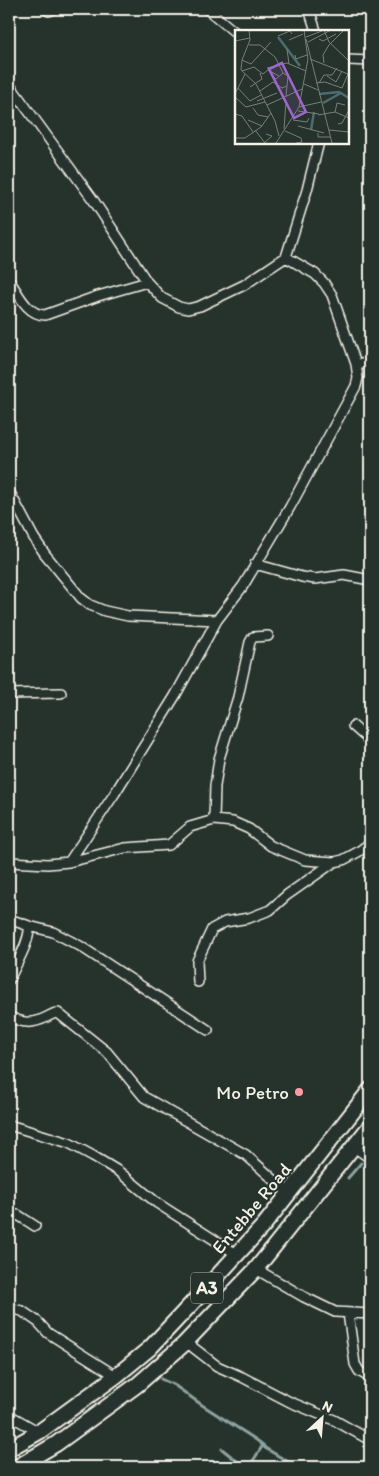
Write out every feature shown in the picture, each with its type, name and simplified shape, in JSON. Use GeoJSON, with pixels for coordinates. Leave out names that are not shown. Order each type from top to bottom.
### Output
{"type":"FeatureCollection","features":[{"type":"Feature","properties":{"kind":"main road","name":"Entebbe Road"},"geometry":{"type":"LineString","coordinates":[[9,1449],[39,1432],[116,1376],[150,1348],[238,1255],[290,1194],[370,1090]]}},
{"type":"Feature","properties":{"kind":"main road","name":"A3"},"geometry":{"type":"LineString","coordinates":[[17,1467],[56,1444],[137,1385],[186,1342],[256,1269],[370,1126]]}},
{"type":"Feature","properties":{"kind":"street"},"geometry":{"type":"LineString","coordinates":[[46,9],[50,11],[54,9]]}},
{"type":"Feature","properties":{"kind":"street"},"geometry":{"type":"LineString","coordinates":[[207,9],[235,32]]}},
{"type":"Feature","properties":{"kind":"street"},"geometry":{"type":"LineString","coordinates":[[309,9],[316,30]]}},
{"type":"Feature","properties":{"kind":"street"},"geometry":{"type":"LineString","coordinates":[[349,60],[370,61]]}},
{"type":"Feature","properties":{"kind":"street"},"geometry":{"type":"LineString","coordinates":[[9,84],[94,201],[147,282],[162,298],[188,310],[244,285],[286,257],[307,190],[318,144]]}},
{"type":"Feature","properties":{"kind":"street"},"geometry":{"type":"LineString","coordinates":[[69,862],[175,696],[217,620],[243,586],[290,507],[349,399],[358,378],[356,364],[332,295],[315,274],[286,257]]}},
{"type":"Feature","properties":{"kind":"street"},"geometry":{"type":"LineString","coordinates":[[9,280],[30,310],[45,315],[98,296],[147,282]]}},
{"type":"Feature","properties":{"kind":"street"},"geometry":{"type":"LineString","coordinates":[[356,364],[370,364]]}},
{"type":"Feature","properties":{"kind":"street"},"geometry":{"type":"LineString","coordinates":[[9,491],[34,538],[45,554],[80,598],[90,605],[105,611],[128,616],[217,620]]}},
{"type":"Feature","properties":{"kind":"street"},"geometry":{"type":"LineString","coordinates":[[255,564],[315,579],[344,575],[370,580]]}},
{"type":"Feature","properties":{"kind":"street"},"geometry":{"type":"LineString","coordinates":[[214,820],[215,786],[219,759],[238,697],[250,639],[257,636],[268,636]]}},
{"type":"Feature","properties":{"kind":"street"},"geometry":{"type":"LineString","coordinates":[[9,694],[61,693]]}},
{"type":"Feature","properties":{"kind":"street"},"geometry":{"type":"LineString","coordinates":[[353,726],[370,740]]}},
{"type":"Feature","properties":{"kind":"street"},"geometry":{"type":"LineString","coordinates":[[9,862],[48,864],[69,862],[124,848],[169,846],[190,828],[214,820],[233,822],[249,829],[270,846],[305,860],[334,862],[343,860],[370,843]]}},
{"type":"Feature","properties":{"kind":"street"},"geometry":{"type":"LineString","coordinates":[[198,982],[197,961],[212,929],[225,922],[249,918],[270,910],[286,895],[334,862]]}},
{"type":"Feature","properties":{"kind":"street"},"geometry":{"type":"LineString","coordinates":[[9,918],[29,926],[53,932],[80,946],[208,1030]]}},
{"type":"Feature","properties":{"kind":"street"},"geometry":{"type":"LineString","coordinates":[[9,980],[30,929],[29,926]]}},
{"type":"Feature","properties":{"kind":"street"},"geometry":{"type":"LineString","coordinates":[[9,1016],[23,1023],[35,1023],[53,1013],[58,1013],[107,1052],[144,1097],[246,1155],[290,1194]]}},
{"type":"Feature","properties":{"kind":"street"},"geometry":{"type":"LineString","coordinates":[[9,1125],[68,1143],[94,1156],[118,1171],[157,1203],[238,1255]]}},
{"type":"Feature","properties":{"kind":"street"},"geometry":{"type":"LineString","coordinates":[[354,1147],[370,1158]]}},
{"type":"Feature","properties":{"kind":"street"},"geometry":{"type":"LineString","coordinates":[[9,1221],[13,1216],[18,1216],[35,1226]]}},
{"type":"Feature","properties":{"kind":"street"},"geometry":{"type":"LineString","coordinates":[[256,1269],[304,1297],[335,1312],[370,1314]]}},
{"type":"Feature","properties":{"kind":"street"},"geometry":{"type":"LineString","coordinates":[[9,1308],[22,1311],[38,1322],[48,1333],[116,1376]]}},
{"type":"Feature","properties":{"kind":"street"},"geometry":{"type":"LineString","coordinates":[[348,1313],[356,1364],[359,1371],[370,1378]]}},
{"type":"Feature","properties":{"kind":"street"},"geometry":{"type":"LineString","coordinates":[[186,1342],[217,1366],[290,1402],[334,1420],[370,1440]]}},
{"type":"Feature","properties":{"kind":"street"},"geometry":{"type":"LineString","coordinates":[[9,1415],[39,1432]]}},
{"type":"Feature","properties":{"kind":"waterway"},"geometry":{"type":"LineString","coordinates":[[363,1088],[370,1078]]}},
{"type":"Feature","properties":{"kind":"waterway"},"geometry":{"type":"LineString","coordinates":[[348,1178],[361,1163]]}},
{"type":"Feature","properties":{"kind":"waterway"},"geometry":{"type":"LineString","coordinates":[[248,1232],[267,1210]]}},
{"type":"Feature","properties":{"kind":"waterway"},"geometry":{"type":"LineString","coordinates":[[161,1379],[174,1385],[255,1439],[265,1448],[297,1467]]}},
{"type":"Feature","properties":{"kind":"waterway"},"geometry":{"type":"LineString","coordinates":[[222,1449],[242,1465],[251,1464],[263,1445]]}},
{"type":"Feature","properties":{"kind":"waterway"},"geometry":{"type":"LineString","coordinates":[[45,1462],[52,1467]]}},
{"type":"Feature","properties":{"kind":"place","name":"Mo Petro"},"geometry":{"type":"Point","coordinates":[299,1092]}}]}
